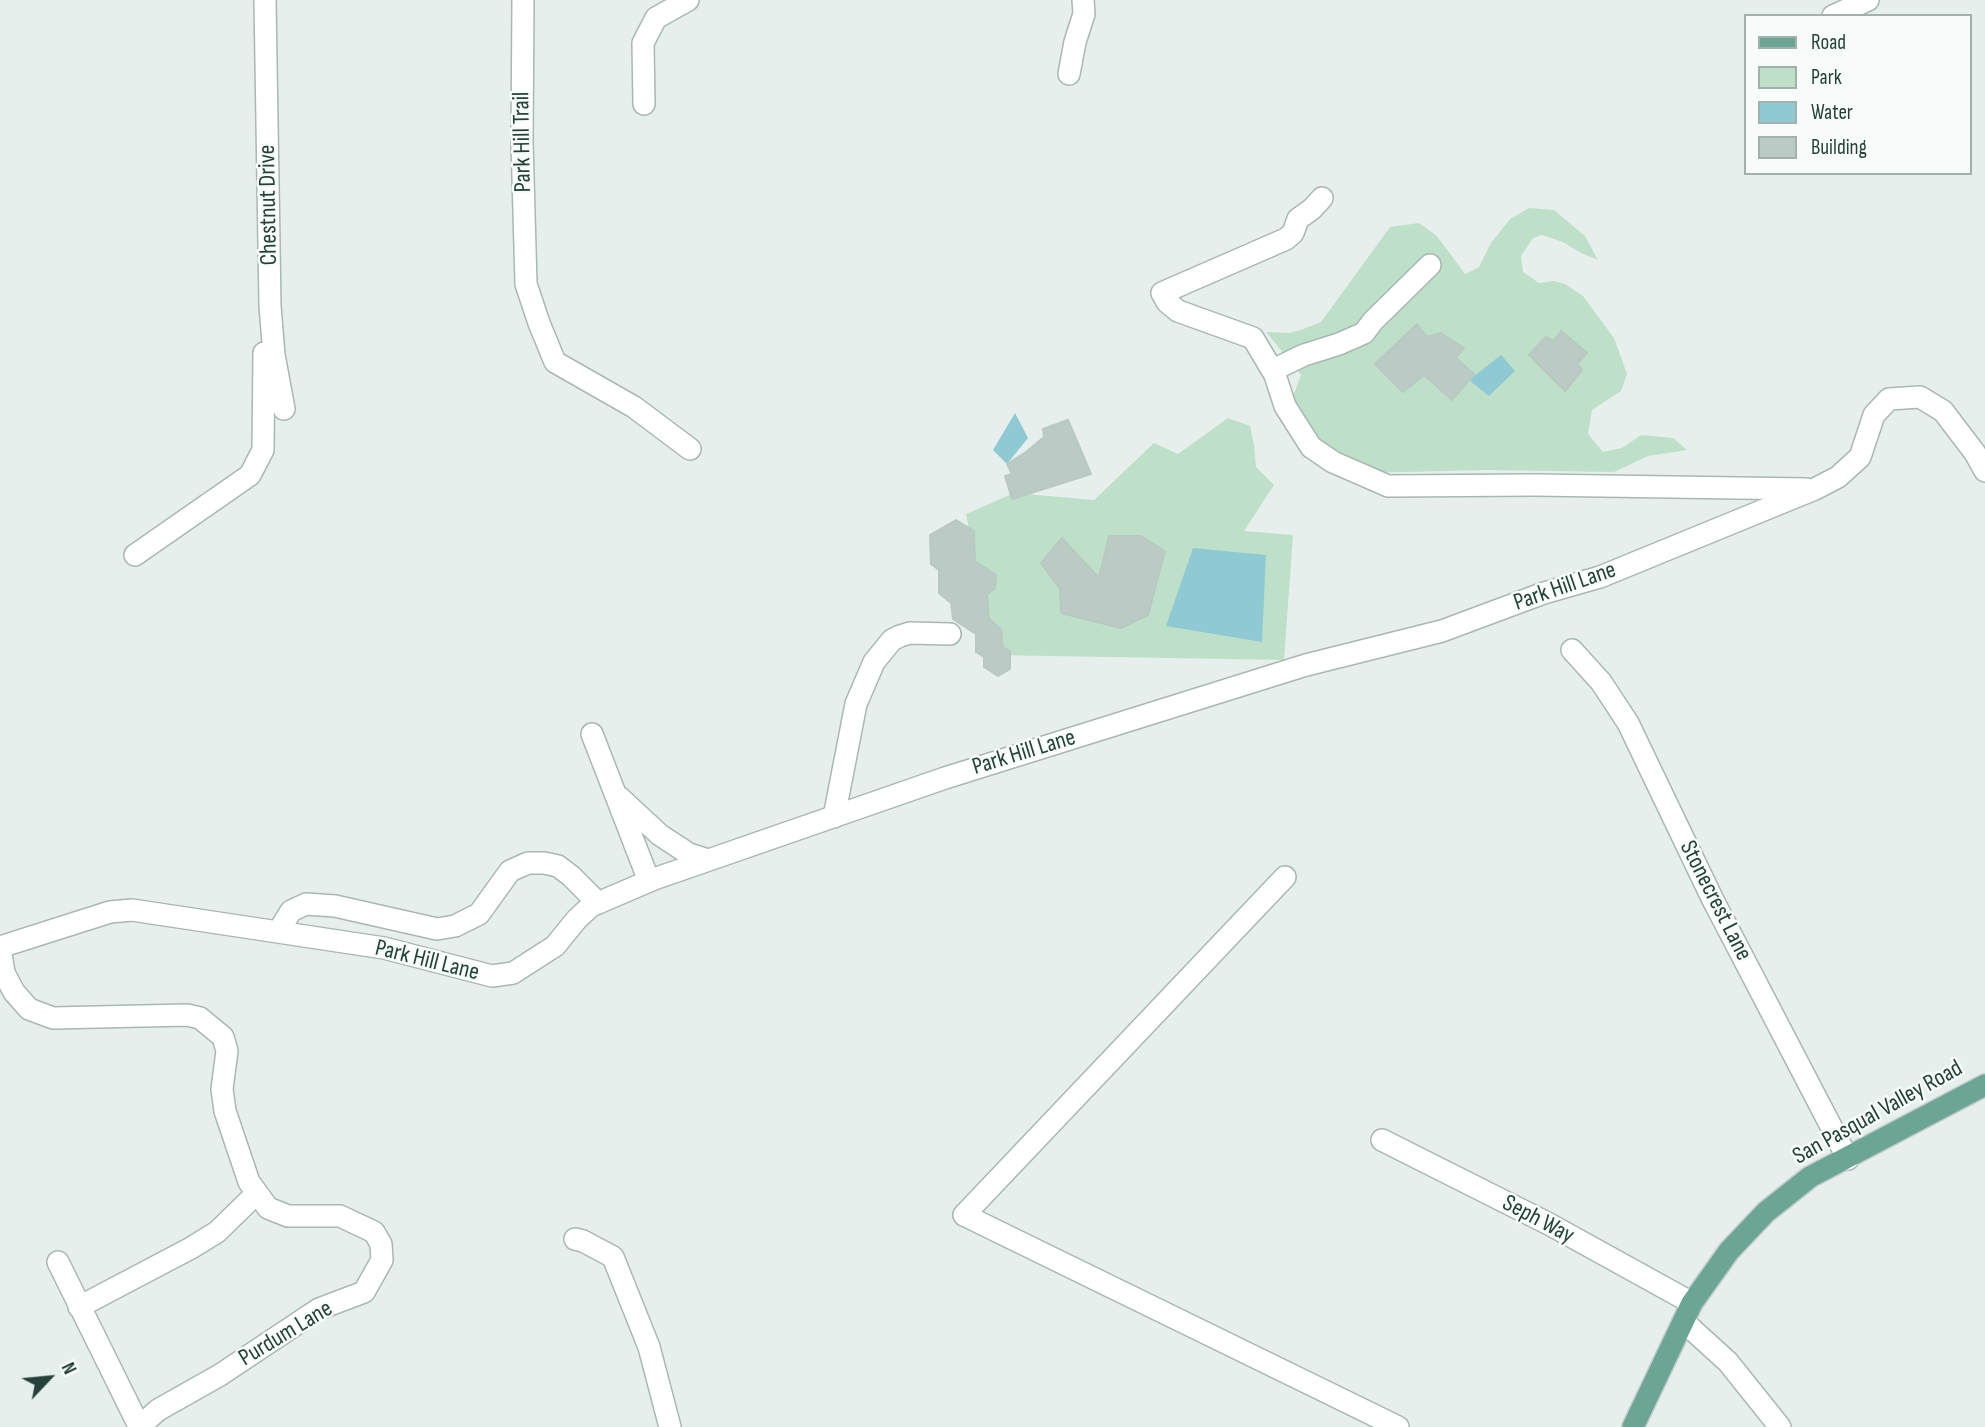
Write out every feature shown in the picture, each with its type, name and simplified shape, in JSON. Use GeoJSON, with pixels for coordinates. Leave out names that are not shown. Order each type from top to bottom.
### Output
{"type":"FeatureCollection","features":[{"type":"Feature","properties":{"kind":"main road","name":"San Pasqual Valley Road"},"geometry":{"type":"LineString","coordinates":[[1633,1427],[1688,1312],[1729,1251],[1766,1213],[1810,1177],[1985,1085]]}},
{"type":"Feature","properties":{"kind":"street","name":"Chestnut Drive"},"geometry":{"type":"LineString","coordinates":[[265,0],[270,306],[274,355],[284,409]]}},
{"type":"Feature","properties":{"kind":"street","name":"Park Hill Trail"},"geometry":{"type":"LineString","coordinates":[[523,0],[526,284],[555,362],[634,407],[690,449]]}},
{"type":"Feature","properties":{"kind":"street"},"geometry":{"type":"LineString","coordinates":[[644,104],[643,43],[656,18],[688,0]]}},
{"type":"Feature","properties":{"kind":"street"},"geometry":{"type":"LineString","coordinates":[[1069,74],[1074,42],[1084,13],[1083,0]]}},
{"type":"Feature","properties":{"kind":"street"},"geometry":{"type":"LineString","coordinates":[[1837,14],[1868,0]]}},
{"type":"Feature","properties":{"kind":"street"},"geometry":{"type":"LineString","coordinates":[[1322,198],[1298,219],[1293,233],[1286,239],[1162,293],[1167,302],[1178,311],[1253,338],[1273,370],[1285,406],[1311,447],[1333,462],[1388,486],[1815,489]]}},
{"type":"Feature","properties":{"kind":"street"},"geometry":{"type":"LineString","coordinates":[[1273,370],[1304,355],[1364,333],[1430,265]]}},
{"type":"Feature","properties":{"kind":"street"},"geometry":{"type":"LineString","coordinates":[[135,555],[250,475],[263,450],[264,337],[270,306]]}},
{"type":"Feature","properties":{"kind":"street","name":"Park Hill Lane"},"geometry":{"type":"LineString","coordinates":[[0,947],[110,912],[132,910],[384,948],[492,976],[513,973],[555,946],[591,906],[649,881],[945,778],[1306,665],[1442,631],[1544,593],[1600,577],[1815,489],[1838,477],[1860,457],[1874,415],[1889,398],[1920,397],[1943,411],[1975,453],[1985,471]]}},
{"type":"Feature","properties":{"kind":"street"},"geometry":{"type":"LineString","coordinates":[[834,817],[856,704],[874,662],[892,640],[900,636],[909,633],[950,634]]}},
{"type":"Feature","properties":{"kind":"street","name":"Stonecrest Lane"},"geometry":{"type":"LineString","coordinates":[[1572,650],[1601,682],[1628,723],[1712,898],[1848,1158]]}},
{"type":"Feature","properties":{"kind":"street"},"geometry":{"type":"LineString","coordinates":[[592,734],[649,881]]}},
{"type":"Feature","properties":{"kind":"street"},"geometry":{"type":"LineString","coordinates":[[615,794],[660,835],[689,854],[708,860]]}},
{"type":"Feature","properties":{"kind":"street"},"geometry":{"type":"LineString","coordinates":[[278,932],[291,911],[306,904],[335,906],[437,929],[455,926],[479,914],[510,872],[528,863],[558,866],[598,903]]}},
{"type":"Feature","properties":{"kind":"street"},"geometry":{"type":"LineString","coordinates":[[1285,877],[964,1215],[1398,1427]]}},
{"type":"Feature","properties":{"kind":"street","name":"Purdum Lane"},"geometry":{"type":"LineString","coordinates":[[0,947],[4,973],[13,992],[29,1009],[53,1018],[187,1015],[200,1018],[223,1037],[227,1051],[222,1089],[225,1111],[249,1182],[268,1208],[288,1216],[340,1216],[374,1232],[381,1244],[382,1260],[364,1292],[319,1309],[220,1375],[158,1410],[139,1427]]}},
{"type":"Feature","properties":{"kind":"street","name":"Seph Way"},"geometry":{"type":"LineString","coordinates":[[1382,1140],[1549,1224],[1688,1312],[1780,1427]]}},
{"type":"Feature","properties":{"kind":"street"},"geometry":{"type":"LineString","coordinates":[[79,1307],[217,1232],[257,1193]]}},
{"type":"Feature","properties":{"kind":"street"},"geometry":{"type":"LineString","coordinates":[[575,1239],[613,1257],[649,1347],[669,1423]]}},
{"type":"Feature","properties":{"kind":"street"},"geometry":{"type":"LineString","coordinates":[[58,1262],[139,1427]]}},
{"type":"Feature","properties":{"kind":"green space"},"geometry":{"type":"Polygon","coordinates":[[[1529,208],[1554,210],[1585,236],[1598,260],[1563,242],[1542,235],[1533,238],[1521,256],[1523,272],[1539,283],[1554,281],[1565,284],[1583,296],[1614,338],[1627,374],[1621,391],[1592,410],[1588,434],[1603,452],[1622,448],[1641,435],[1673,438],[1687,450],[1648,456],[1614,472],[1487,470],[1361,473],[1327,450],[1301,421],[1292,399],[1301,375],[1266,332],[1289,333],[1321,322],[1390,227],[1419,223],[1437,236],[1465,274],[1479,267],[1491,243],[1510,219],[1529,208]]]}},
{"type":"Feature","properties":{"kind":"green space"},"geometry":{"type":"Polygon","coordinates":[[[1228,418],[1250,426],[1256,467],[1274,485],[1244,531],[1293,535],[1284,660],[993,655],[966,514],[1014,493],[1094,500],[1154,443],[1178,454],[1228,418]]]}},
{"type":"Feature","properties":{"kind":"water"},"geometry":{"type":"Polygon","coordinates":[[[1501,355],[1515,371],[1489,396],[1469,380],[1501,355]]]}},
{"type":"Feature","properties":{"kind":"water"},"geometry":{"type":"Polygon","coordinates":[[[1015,413],[1028,438],[1007,464],[993,450],[1015,413]]]}},
{"type":"Feature","properties":{"kind":"water"},"geometry":{"type":"Polygon","coordinates":[[[1193,548],[1266,555],[1262,642],[1166,626],[1193,548]]]}},
{"type":"Feature","properties":{"kind":"building"},"geometry":{"type":"Polygon","coordinates":[[[1417,324],[1427,337],[1441,333],[1464,348],[1456,358],[1474,374],[1452,400],[1424,375],[1403,392],[1375,364],[1417,324]]]}},
{"type":"Feature","properties":{"kind":"building"},"geometry":{"type":"Polygon","coordinates":[[[1561,331],[1587,353],[1577,364],[1582,370],[1565,391],[1529,355],[1546,337],[1554,341],[1561,331]]]}},
{"type":"Feature","properties":{"kind":"building"},"geometry":{"type":"Polygon","coordinates":[[[1068,420],[1091,474],[1012,499],[1005,476],[1012,474],[1007,464],[1044,437],[1043,429],[1068,420]]]}},
{"type":"Feature","properties":{"kind":"building"},"geometry":{"type":"Polygon","coordinates":[[[956,520],[974,531],[975,561],[996,575],[995,589],[987,594],[989,619],[1001,629],[1003,648],[1010,651],[1010,669],[998,676],[984,667],[984,657],[976,652],[976,634],[953,619],[951,603],[939,593],[939,570],[931,564],[930,535],[956,520]]]}},
{"type":"Feature","properties":{"kind":"building"},"geometry":{"type":"Polygon","coordinates":[[[1109,536],[1141,536],[1165,551],[1148,615],[1121,628],[1061,613],[1060,589],[1041,563],[1062,538],[1099,578],[1109,536]]]}}]}
